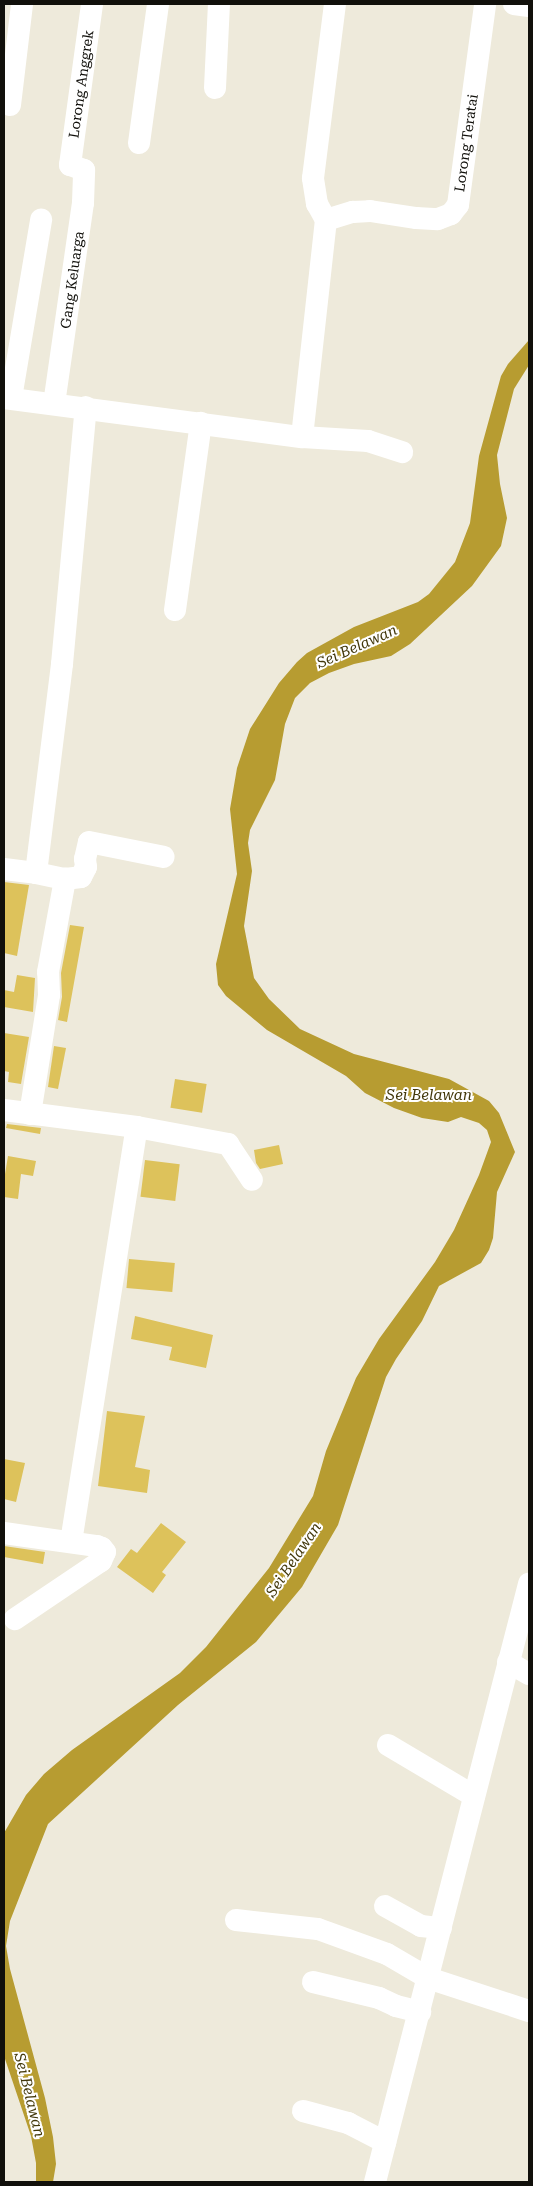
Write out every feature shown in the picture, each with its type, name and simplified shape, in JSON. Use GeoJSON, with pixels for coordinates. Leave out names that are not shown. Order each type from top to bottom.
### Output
{"type":"FeatureCollection","features":[{"type":"Feature","properties":{"kind":"street"},"geometry":{"type":"LineString","coordinates":[[10,105],[22,4]]}},
{"type":"Feature","properties":{"kind":"street","name":"Lorong Anggrek"},"geometry":{"type":"LineString","coordinates":[[70,165],[92,4]]}},
{"type":"Feature","properties":{"kind":"street"},"geometry":{"type":"LineString","coordinates":[[139,143],[158,4]]}},
{"type":"Feature","properties":{"kind":"street"},"geometry":{"type":"LineString","coordinates":[[215,88],[219,4]]}},
{"type":"Feature","properties":{"kind":"street"},"geometry":{"type":"LineString","coordinates":[[302,437],[326,220],[317,204],[313,178],[335,4]]}},
{"type":"Feature","properties":{"kind":"street","name":"Lorong Teratai"},"geometry":{"type":"LineString","coordinates":[[326,220],[353,212],[370,210],[416,218],[438,219],[451,214],[458,205],[485,4]]}},
{"type":"Feature","properties":{"kind":"street"},"geometry":{"type":"LineString","coordinates":[[514,4],[529,6]]}},
{"type":"Feature","properties":{"kind":"street","name":"Gang Keluarga"},"geometry":{"type":"LineString","coordinates":[[54,404],[83,204],[84,170],[70,165]]}},
{"type":"Feature","properties":{"kind":"street"},"geometry":{"type":"LineString","coordinates":[[41,220],[7,398],[302,437],[368,441],[402,452]]}},
{"type":"Feature","properties":{"kind":"street"},"geometry":{"type":"LineString","coordinates":[[36,872],[62,664],[86,407]]}},
{"type":"Feature","properties":{"kind":"street"},"geometry":{"type":"LineString","coordinates":[[175,610],[201,423]]}},
{"type":"Feature","properties":{"kind":"street"},"geometry":{"type":"LineString","coordinates":[[4,869],[36,872],[65,879],[81,877],[86,867],[85,860],[89,842],[164,856]]}},
{"type":"Feature","properties":{"kind":"street"},"geometry":{"type":"LineString","coordinates":[[30,1114],[49,995],[48,972],[65,879]]}},
{"type":"Feature","properties":{"kind":"street"},"geometry":{"type":"LineString","coordinates":[[4,1110],[137,1127],[228,1144],[252,1180]]}},
{"type":"Feature","properties":{"kind":"street"},"geometry":{"type":"LineString","coordinates":[[71,1542],[137,1127]]}},
{"type":"Feature","properties":{"kind":"street"},"geometry":{"type":"LineString","coordinates":[[4,1533],[71,1542],[102,1548],[105,1552],[104,1557],[15,1619]]}},
{"type":"Feature","properties":{"kind":"street"},"geometry":{"type":"LineString","coordinates":[[375,2182],[529,1584]]}},
{"type":"Feature","properties":{"kind":"street"},"geometry":{"type":"LineString","coordinates":[[508,1662],[529,1674]]}},
{"type":"Feature","properties":{"kind":"street"},"geometry":{"type":"LineString","coordinates":[[388,1745],[474,1796]]}},
{"type":"Feature","properties":{"kind":"street"},"geometry":{"type":"LineString","coordinates":[[385,1906],[421,1926],[441,1928]]}},
{"type":"Feature","properties":{"kind":"street"},"geometry":{"type":"LineString","coordinates":[[236,1920],[318,1929],[387,1954],[428,1978],[529,2011]]}},
{"type":"Feature","properties":{"kind":"street"},"geometry":{"type":"LineString","coordinates":[[313,1982],[379,1998],[396,2006],[420,2012]]}},
{"type":"Feature","properties":{"kind":"street"},"geometry":{"type":"LineString","coordinates":[[303,2111],[348,2123],[385,2142]]}},
{"type":"Feature","properties":{"kind":"water","name":"Sei Belawan"},"geometry":{"type":"Polygon","coordinates":[[[529,340],[529,365],[514,389],[497,455],[500,484],[507,518],[501,546],[472,586],[410,644],[391,656],[354,664],[329,673],[310,683],[295,698],[285,724],[275,780],[250,830],[248,843],[252,871],[244,926],[254,978],[269,999],[300,1029],[354,1054],[449,1079],[489,1101],[499,1113],[515,1152],[497,1192],[493,1238],[489,1250],[481,1263],[439,1286],[422,1321],[386,1377],[338,1525],[302,1587],[256,1642],[178,1705],[48,1824],[10,1921],[6,1946],[10,1969],[45,2098],[53,2137],[56,2164],[53,2182],[36,2182],[36,2163],[31,2136],[4,2056],[4,1833],[26,1795],[44,1774],[72,1750],[180,1673],[206,1647],[269,1568],[313,1496],[326,1451],[356,1378],[379,1339],[435,1262],[454,1230],[479,1175],[491,1142],[487,1130],[479,1123],[461,1117],[448,1122],[422,1118],[394,1108],[365,1093],[346,1076],[267,1030],[226,996],[218,985],[216,964],[237,874],[230,809],[237,768],[250,729],[279,683],[297,662],[307,653],[354,627],[418,602],[429,594],[455,562],[470,523],[479,456],[501,376],[508,364],[529,340]]]}},
{"type":"Feature","properties":{"kind":"building"},"geometry":{"type":"Polygon","coordinates":[[[4,882],[29,885],[17,956],[4,953],[4,882]]]}},
{"type":"Feature","properties":{"kind":"building"},"geometry":{"type":"Polygon","coordinates":[[[70,925],[84,927],[67,1022],[58,1020],[62,997],[61,973],[70,925]]]}},
{"type":"Feature","properties":{"kind":"building"},"geometry":{"type":"Polygon","coordinates":[[[17,975],[35,978],[33,1012],[4,1007],[4,990],[14,992],[17,975]]]}},
{"type":"Feature","properties":{"kind":"building"},"geometry":{"type":"Polygon","coordinates":[[[4,1033],[29,1037],[21,1084],[8,1082],[9,1072],[4,1071],[4,1033]]]}},
{"type":"Feature","properties":{"kind":"building"},"geometry":{"type":"Polygon","coordinates":[[[54,1046],[66,1048],[58,1089],[48,1087],[54,1046]]]}},
{"type":"Feature","properties":{"kind":"building"},"geometry":{"type":"Polygon","coordinates":[[[175,1079],[207,1084],[202,1113],[170,1108],[175,1079]]]}},
{"type":"Feature","properties":{"kind":"building"},"geometry":{"type":"Polygon","coordinates":[[[7,1124],[41,1128],[40,1134],[6,1128],[7,1124]]]}},
{"type":"Feature","properties":{"kind":"building"},"geometry":{"type":"Polygon","coordinates":[[[279,1145],[283,1164],[260,1169],[256,1163],[254,1150],[279,1145]]]}},
{"type":"Feature","properties":{"kind":"building"},"geometry":{"type":"Polygon","coordinates":[[[8,1156],[36,1161],[33,1176],[21,1174],[18,1199],[4,1197],[4,1180],[8,1156]]]}},
{"type":"Feature","properties":{"kind":"building"},"geometry":{"type":"Polygon","coordinates":[[[145,1160],[180,1164],[175,1201],[140,1197],[145,1160]]]}},
{"type":"Feature","properties":{"kind":"building"},"geometry":{"type":"Polygon","coordinates":[[[129,1259],[175,1263],[172,1292],[126,1288],[129,1259]]]}},
{"type":"Feature","properties":{"kind":"building"},"geometry":{"type":"Polygon","coordinates":[[[135,1316],[213,1335],[206,1368],[169,1360],[172,1347],[131,1339],[135,1316]]]}},
{"type":"Feature","properties":{"kind":"building"},"geometry":{"type":"Polygon","coordinates":[[[107,1411],[145,1416],[135,1467],[150,1470],[147,1493],[98,1486],[107,1411]]]}},
{"type":"Feature","properties":{"kind":"building"},"geometry":{"type":"Polygon","coordinates":[[[4,1459],[25,1463],[16,1502],[4,1499],[4,1459]]]}},
{"type":"Feature","properties":{"kind":"building"},"geometry":{"type":"Polygon","coordinates":[[[161,1523],[186,1542],[162,1572],[166,1575],[153,1593],[117,1567],[131,1549],[137,1553],[161,1523]]]}},
{"type":"Feature","properties":{"kind":"building"},"geometry":{"type":"Polygon","coordinates":[[[4,1546],[45,1552],[43,1564],[4,1557],[4,1546]]]}}]}
